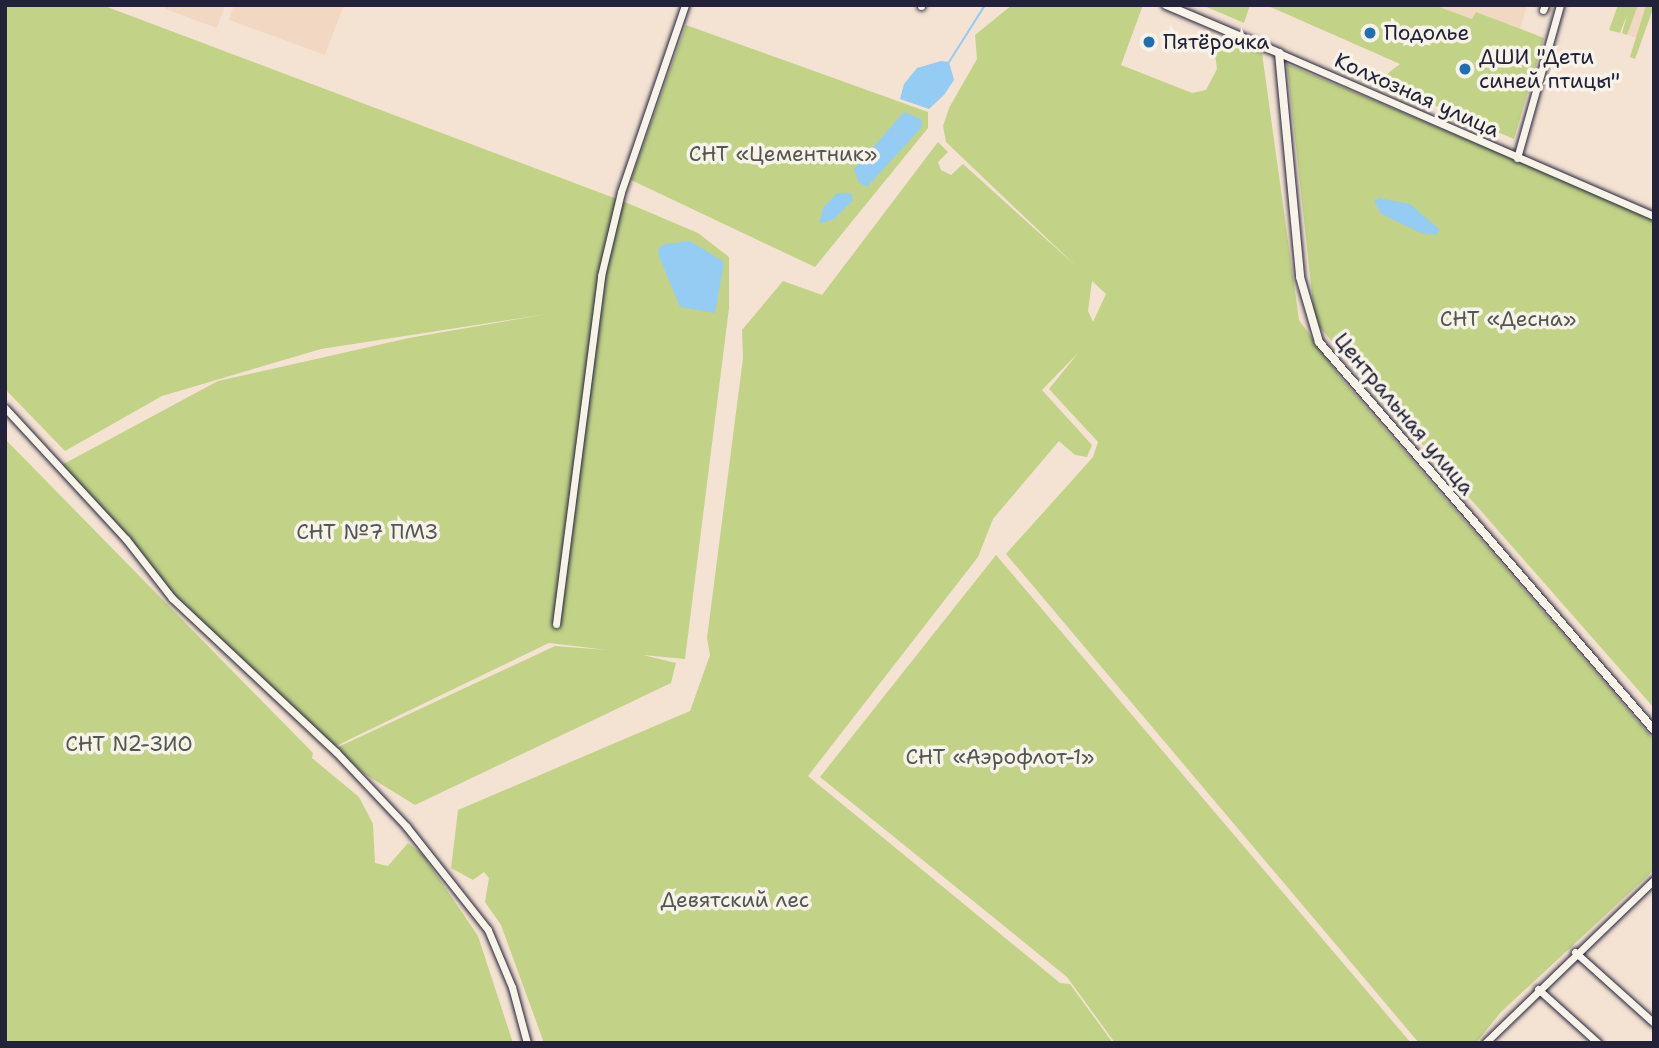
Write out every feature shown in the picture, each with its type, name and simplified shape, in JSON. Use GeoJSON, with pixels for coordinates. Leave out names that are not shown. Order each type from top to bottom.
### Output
{"type":"FeatureCollection","features":[{"type":"Feature","properties":{"kind":"street"},"geometry":{"type":"LineString","coordinates":[[556,624],[601,276],[621,192],[685,5]]}},
{"type":"Feature","properties":{"kind":"street","name":"Колхозная улица"},"geometry":{"type":"LineString","coordinates":[[1166,5],[1654,216]]}},
{"type":"Feature","properties":{"kind":"street"},"geometry":{"type":"LineString","coordinates":[[1517,158],[1560,5]]}},
{"type":"Feature","properties":{"kind":"street","name":"Центральная улица"},"geometry":{"type":"LineString","coordinates":[[1279,53],[1300,277],[1319,342],[1654,730]]}},
{"type":"Feature","properties":{"kind":"street"},"geometry":{"type":"LineString","coordinates":[[5,408],[126,539],[172,598],[346,761],[406,826],[488,930],[512,987],[527,1043]]}},
{"type":"Feature","properties":{"kind":"street"},"geometry":{"type":"LineString","coordinates":[[1485,1043],[1575,951],[1654,880]]}},
{"type":"Feature","properties":{"kind":"street"},"geometry":{"type":"LineString","coordinates":[[1575,951],[1654,1023]]}},
{"type":"Feature","properties":{"kind":"street"},"geometry":{"type":"LineString","coordinates":[[1538,989],[1598,1043]]}},
{"type":"Feature","properties":{"kind":"shaded area"},"geometry":{"type":"Polygon","coordinates":[[[166,5],[225,5],[217,28],[165,9],[166,5]]]}},
{"type":"Feature","properties":{"kind":"shaded area"},"geometry":{"type":"Polygon","coordinates":[[[234,5],[344,5],[325,55],[229,20],[234,5]]]}},
{"type":"Feature","properties":{"kind":"shaded area"},"geometry":{"type":"Polygon","coordinates":[[[1434,5],[1527,5],[1520,30],[1477,12],[1473,19],[1434,5]]]}},
{"type":"Feature","properties":{"kind":"shaded area"},"geometry":{"type":"Polygon","coordinates":[[[1632,5],[1654,5],[1635,59],[1630,57],[1636,38],[1622,33],[1632,5]]]}},
{"type":"Feature","properties":{"kind":"green space","name":"СНТ №7 ПМЗ"},"geometry":{"type":"Polygon","coordinates":[[[5,5],[102,5],[625,202],[698,233],[729,257],[729,308],[685,659],[643,655],[676,663],[671,683],[415,805],[363,773],[336,748],[555,646],[607,650],[549,643],[334,747],[191,617],[58,467],[218,381],[409,338],[547,314],[321,349],[162,396],[65,451],[5,389],[5,5]]]}},
{"type":"Feature","properties":{"kind":"green space","name":"Девятский лес"},"geometry":{"type":"Polygon","coordinates":[[[1012,5],[1143,5],[1121,65],[1192,93],[1206,90],[1217,69],[1214,46],[1224,35],[1262,53],[1299,320],[1340,377],[1654,740],[1654,870],[1501,1012],[1476,1043],[1419,1043],[1006,554],[1093,457],[1098,442],[1049,389],[1079,352],[1042,390],[1092,445],[1087,457],[1075,455],[1059,441],[993,519],[978,557],[808,776],[1060,983],[1070,984],[1113,1043],[544,1043],[501,925],[485,902],[489,878],[484,872],[473,880],[451,868],[458,810],[690,711],[710,655],[707,638],[743,358],[742,330],[783,281],[822,295],[938,142],[948,152],[938,162],[941,170],[951,175],[963,164],[1077,267],[946,142],[943,126],[949,108],[977,59],[975,35],[1012,5]],[[1092,281],[1088,311],[1093,322],[1106,294],[1092,281]]]}},
{"type":"Feature","properties":{"kind":"green space"},"geometry":{"type":"Polygon","coordinates":[[[1202,5],[1250,5],[1244,23],[1202,5]]]}},
{"type":"Feature","properties":{"kind":"green space","name":"ДШИ \"Дети синей птицы\""},"geometry":{"type":"Polygon","coordinates":[[[1266,5],[1434,5],[1472,19],[1476,12],[1544,38],[1514,139],[1384,84],[1387,74],[1400,64],[1266,5]]]}},
{"type":"Feature","properties":{"kind":"green space"},"geometry":{"type":"Polygon","coordinates":[[[1618,5],[1638,5],[1627,35],[1622,33],[1627,15],[1620,33],[1609,30],[1618,5]]]}},
{"type":"Feature","properties":{"kind":"green space"},"geometry":{"type":"Polygon","coordinates":[[[1646,5],[1654,6],[1635,59],[1630,57],[1646,5]]]}},
{"type":"Feature","properties":{"kind":"green space","name":"СНТ «Цементник»"},"geometry":{"type":"Polygon","coordinates":[[[686,25],[928,112],[928,128],[815,267],[631,180],[686,25]]]}},
{"type":"Feature","properties":{"kind":"green space","name":"СНТ «Десна»"},"geometry":{"type":"Polygon","coordinates":[[[1287,64],[1654,218],[1654,708],[1315,322],[1287,64]]]}},
{"type":"Feature","properties":{"kind":"green space","name":"СНТ N2-ЗИО"},"geometry":{"type":"Polygon","coordinates":[[[5,439],[313,753],[312,758],[359,797],[373,824],[375,863],[388,866],[408,843],[423,855],[478,936],[513,1043],[5,1043],[5,439]]]}},
{"type":"Feature","properties":{"kind":"green space","name":"СНТ «Аэрофлот-1»"},"geometry":{"type":"Polygon","coordinates":[[[996,555],[1411,1043],[1115,1043],[1067,977],[820,777],[996,555]]]}},
{"type":"Feature","properties":{"kind":"water"},"geometry":{"type":"Polygon","coordinates":[[[941,61],[949,62],[954,80],[944,95],[929,109],[900,99],[904,84],[917,68],[941,61]]]}},
{"type":"Feature","properties":{"kind":"water"},"geometry":{"type":"Polygon","coordinates":[[[904,112],[921,119],[922,127],[867,187],[859,183],[854,169],[904,112]]]}},
{"type":"Feature","properties":{"kind":"water"},"geometry":{"type":"Polygon","coordinates":[[[837,193],[851,193],[853,200],[834,219],[819,224],[823,208],[837,193]]]}},
{"type":"Feature","properties":{"kind":"water"},"geometry":{"type":"Polygon","coordinates":[[[1379,198],[1410,204],[1440,230],[1436,235],[1421,233],[1381,214],[1374,201],[1379,198]]]}},
{"type":"Feature","properties":{"kind":"water"},"geometry":{"type":"Polygon","coordinates":[[[690,241],[724,262],[715,313],[680,307],[659,256],[658,249],[665,244],[690,241]]]}},
{"type":"Feature","properties":{"kind":"waterway"},"geometry":{"type":"LineString","coordinates":[[949,62],[985,5]]}},
{"type":"Feature","properties":{"kind":"place","name":"Подолье"},"geometry":{"type":"Point","coordinates":[1370,33]}},
{"type":"Feature","properties":{"kind":"place","name":"Пятёрочка"},"geometry":{"type":"Point","coordinates":[1149,42]}},
{"type":"Feature","properties":{"kind":"place","name":"ДШИ \"Дети синей птицы\""},"geometry":{"type":"Point","coordinates":[1465,69]}}]}
